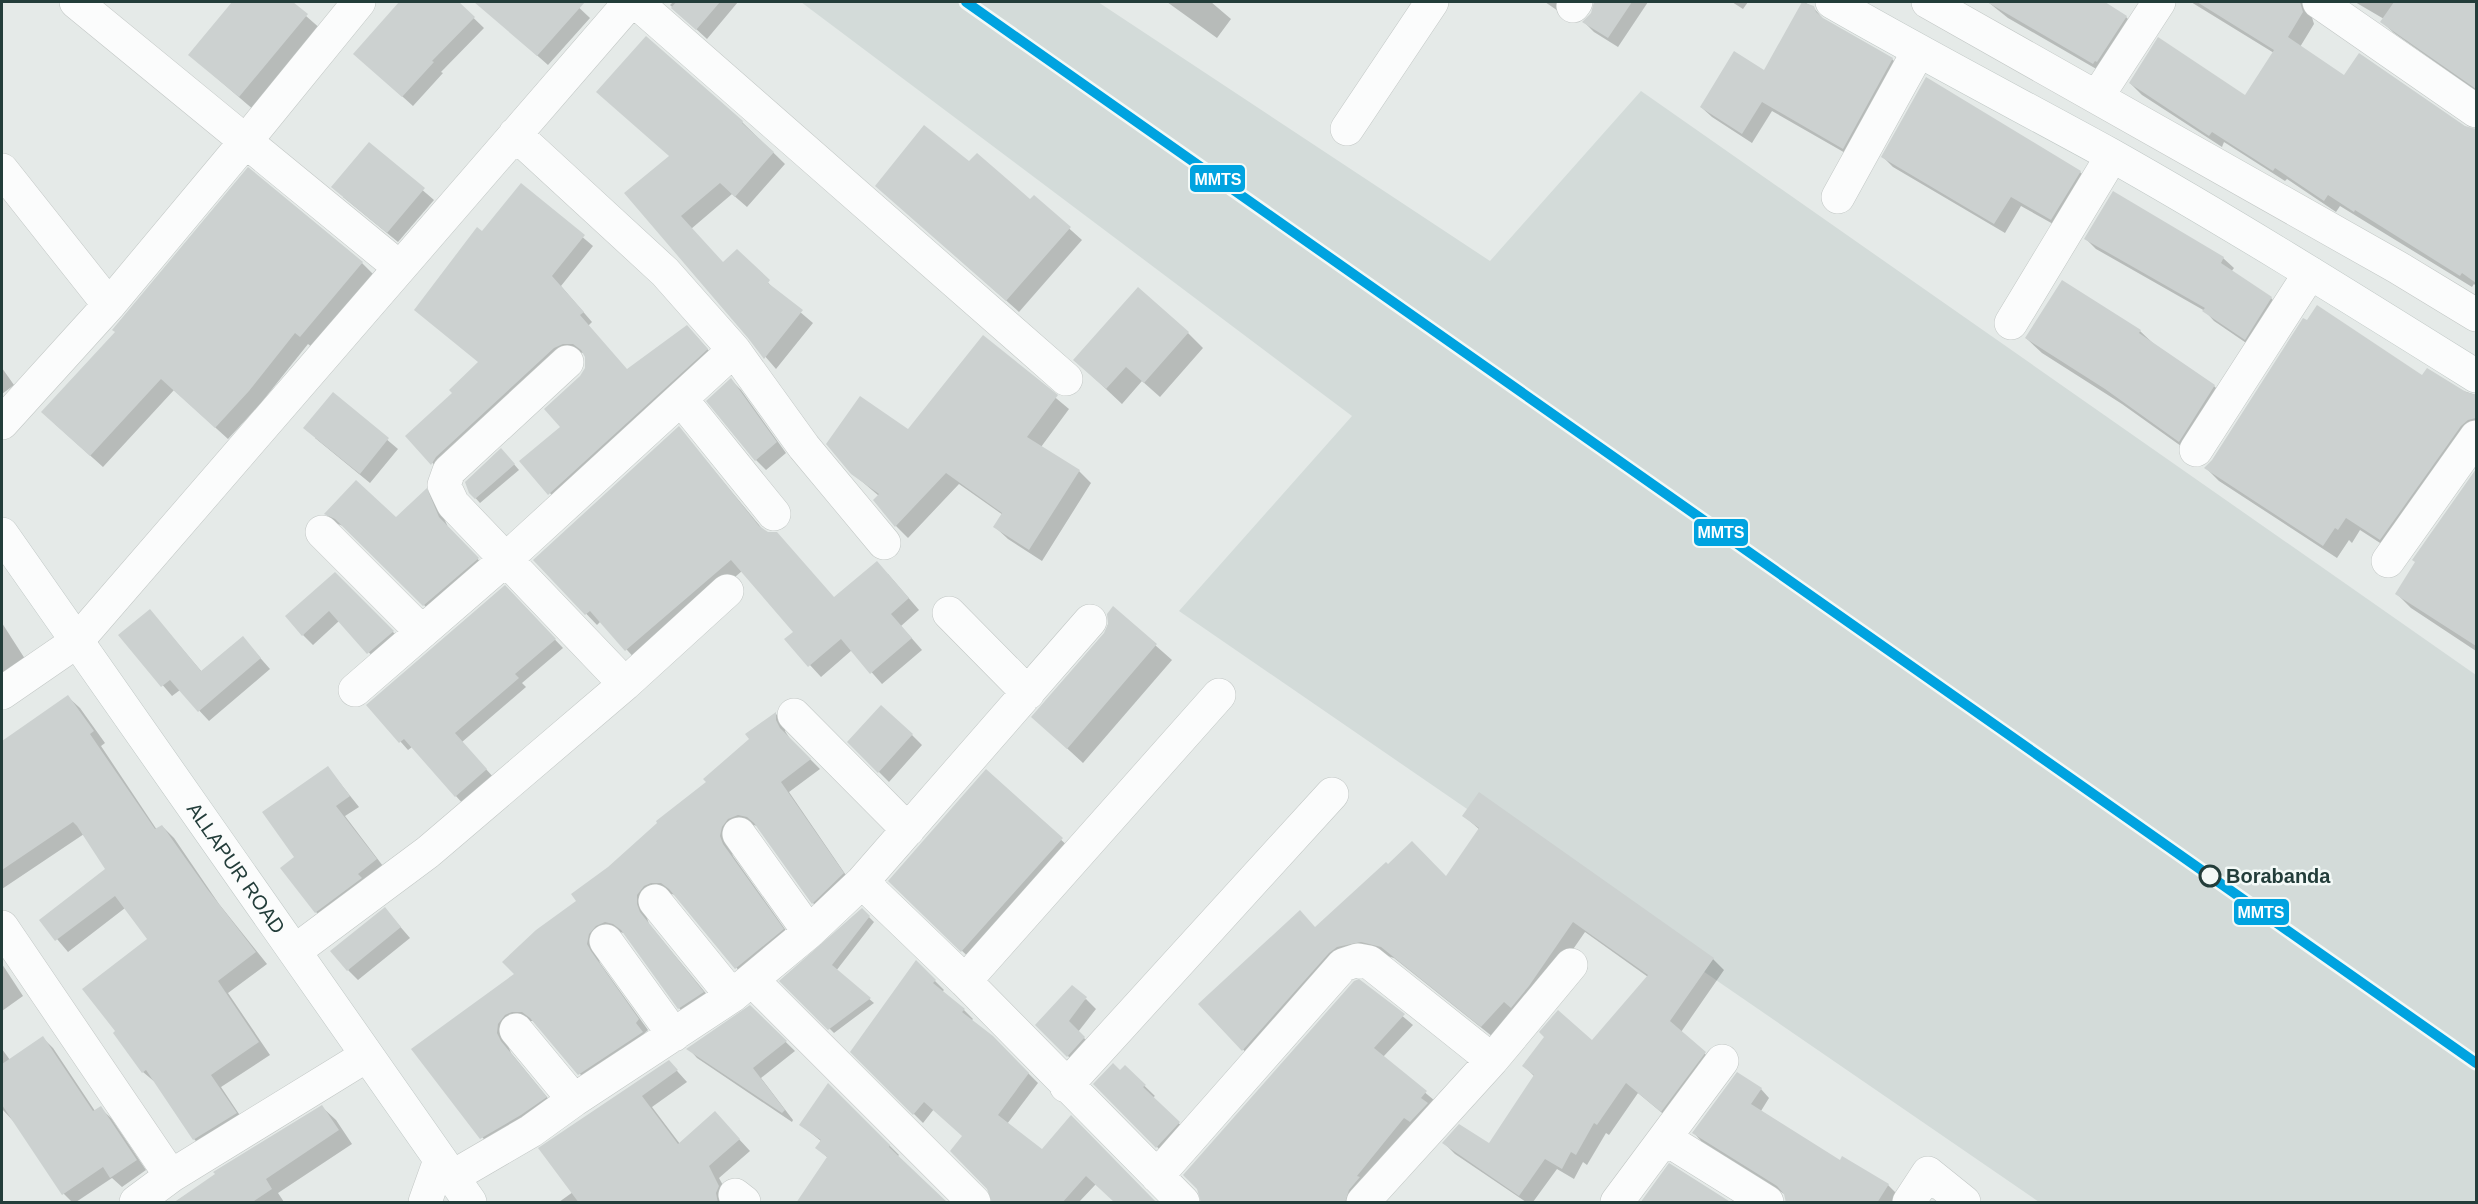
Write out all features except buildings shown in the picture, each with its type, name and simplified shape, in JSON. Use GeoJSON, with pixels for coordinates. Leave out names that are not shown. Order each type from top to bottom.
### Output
{"type":"FeatureCollection","features":[{"type":"Feature","properties":{"kind":"street"},"geometry":{"type":"LineString","coordinates":[[2,423],[109,305],[359,2]]}},
{"type":"Feature","properties":{"kind":"street"},"geometry":{"type":"LineString","coordinates":[[2,693],[76,642],[630,2]]}},
{"type":"Feature","properties":{"kind":"street"},"geometry":{"type":"LineString","coordinates":[[636,2],[1066,379]]}},
{"type":"Feature","properties":{"kind":"street"},"geometry":{"type":"LineString","coordinates":[[1347,129],[1432,2]]}},
{"type":"Feature","properties":{"kind":"street"},"geometry":{"type":"LineString","coordinates":[[1832,2],[1918,52],[2112,156],[2310,273],[2476,376]]}},
{"type":"Feature","properties":{"kind":"street"},"geometry":{"type":"LineString","coordinates":[[1928,2],[2387,261],[2476,315]]}},
{"type":"Feature","properties":{"kind":"street"},"geometry":{"type":"LineString","coordinates":[[2097,97],[2158,2]]}},
{"type":"Feature","properties":{"kind":"street"},"geometry":{"type":"LineString","coordinates":[[2319,2],[2476,111]]}},
{"type":"Feature","properties":{"kind":"street"},"geometry":{"type":"LineString","coordinates":[[94,7],[245,142],[399,267]]}},
{"type":"Feature","properties":{"kind":"street"},"geometry":{"type":"LineString","coordinates":[[1838,197],[1918,52]]}},
{"type":"Feature","properties":{"kind":"street"},"geometry":{"type":"LineString","coordinates":[[515,134],[665,272],[734,350],[804,447],[885,543]]}},
{"type":"Feature","properties":{"kind":"street"},"geometry":{"type":"LineString","coordinates":[[2011,323],[2112,156]]}},
{"type":"Feature","properties":{"kind":"street"},"geometry":{"type":"LineString","coordinates":[[2,170],[109,305]]}},
{"type":"Feature","properties":{"kind":"street"},"geometry":{"type":"LineString","coordinates":[[2196,450],[2310,273]]}},
{"type":"Feature","properties":{"kind":"street"},"geometry":{"type":"LineString","coordinates":[[355,690],[506,560],[734,350]]}},
{"type":"Feature","properties":{"kind":"street"},"geometry":{"type":"LineString","coordinates":[[567,362],[448,471],[444,485],[453,504],[625,684]]}},
{"type":"Feature","properties":{"kind":"street"},"geometry":{"type":"LineString","coordinates":[[681,399],[774,514]]}},
{"type":"Feature","properties":{"kind":"street"},"geometry":{"type":"LineString","coordinates":[[2388,561],[2476,437]]}},
{"type":"Feature","properties":{"kind":"street"},"geometry":{"type":"LineString","coordinates":[[322,532],[422,632]]}},
{"type":"Feature","properties":{"kind":"street","name":"ALLAPUR ROAD"},"geometry":{"type":"LineString","coordinates":[[2,534],[454,1180]]}},
{"type":"Feature","properties":{"kind":"street"},"geometry":{"type":"LineString","coordinates":[[295,951],[428,852],[625,684],[727,591]]}},
{"type":"Feature","properties":{"kind":"street"},"geometry":{"type":"LineString","coordinates":[[949,613],[1028,693]]}},
{"type":"Feature","properties":{"kind":"street"},"geometry":{"type":"LineString","coordinates":[[424,1203],[454,1180],[531,1131],[742,988],[809,932],[862,882],[1090,621]]}},
{"type":"Feature","properties":{"kind":"street"},"geometry":{"type":"LineString","coordinates":[[966,981],[1219,695]]}},
{"type":"Feature","properties":{"kind":"street"},"geometry":{"type":"LineString","coordinates":[[794,715],[908,830]]}},
{"type":"Feature","properties":{"kind":"street"},"geometry":{"type":"LineString","coordinates":[[1066,1086],[1332,794]]}},
{"type":"Feature","properties":{"kind":"street"},"geometry":{"type":"LineString","coordinates":[[739,834],[809,932]]}},
{"type":"Feature","properties":{"kind":"street"},"geometry":{"type":"LineString","coordinates":[[862,882],[966,981],[1066,1086],[1184,1203]]}},
{"type":"Feature","properties":{"kind":"street"},"geometry":{"type":"LineString","coordinates":[[655,901],[742,988],[974,1203]]}},
{"type":"Feature","properties":{"kind":"street"},"geometry":{"type":"LineString","coordinates":[[2,927],[171,1176]]}},
{"type":"Feature","properties":{"kind":"street"},"geometry":{"type":"LineString","coordinates":[[606,941],[674,1035]]}},
{"type":"Feature","properties":{"kind":"street"},"geometry":{"type":"LineString","coordinates":[[1157,1176],[1343,965],[1358,960],[1369,962],[1492,1060]]}},
{"type":"Feature","properties":{"kind":"street"},"geometry":{"type":"LineString","coordinates":[[1363,1203],[1492,1060],[1571,964]]}},
{"type":"Feature","properties":{"kind":"street"},"geometry":{"type":"LineString","coordinates":[[516,1030],[574,1100]]}},
{"type":"Feature","properties":{"kind":"street"},"geometry":{"type":"LineString","coordinates":[[136,1203],[171,1176],[366,1056]]}},
{"type":"Feature","properties":{"kind":"street"},"geometry":{"type":"LineString","coordinates":[[1617,1203],[1722,1060]]}},
{"type":"Feature","properties":{"kind":"street"},"geometry":{"type":"LineString","coordinates":[[1666,1139],[1767,1203]]}},
{"type":"Feature","properties":{"kind":"street"},"geometry":{"type":"LineString","coordinates":[[1909,1203],[1928,1173],[1964,1203]]}},
{"type":"Feature","properties":{"kind":"shaded area"},"geometry":{"type":"Polygon","coordinates":[[[801,2],[1098,2],[1490,261],[1641,91],[2476,675],[2476,1202],[2039,1202],[1179,611],[1352,416],[801,2]]]}},
{"type":"Feature","properties":{"kind":"transit line","name":"MMTS"},"geometry":{"type":"LineString","coordinates":[[966,2],[2476,1063]]}},
{"type":"Feature","properties":{"kind":"place","name":"Borabanda"},"geometry":{"type":"Point","coordinates":[2210,876]}}]}
